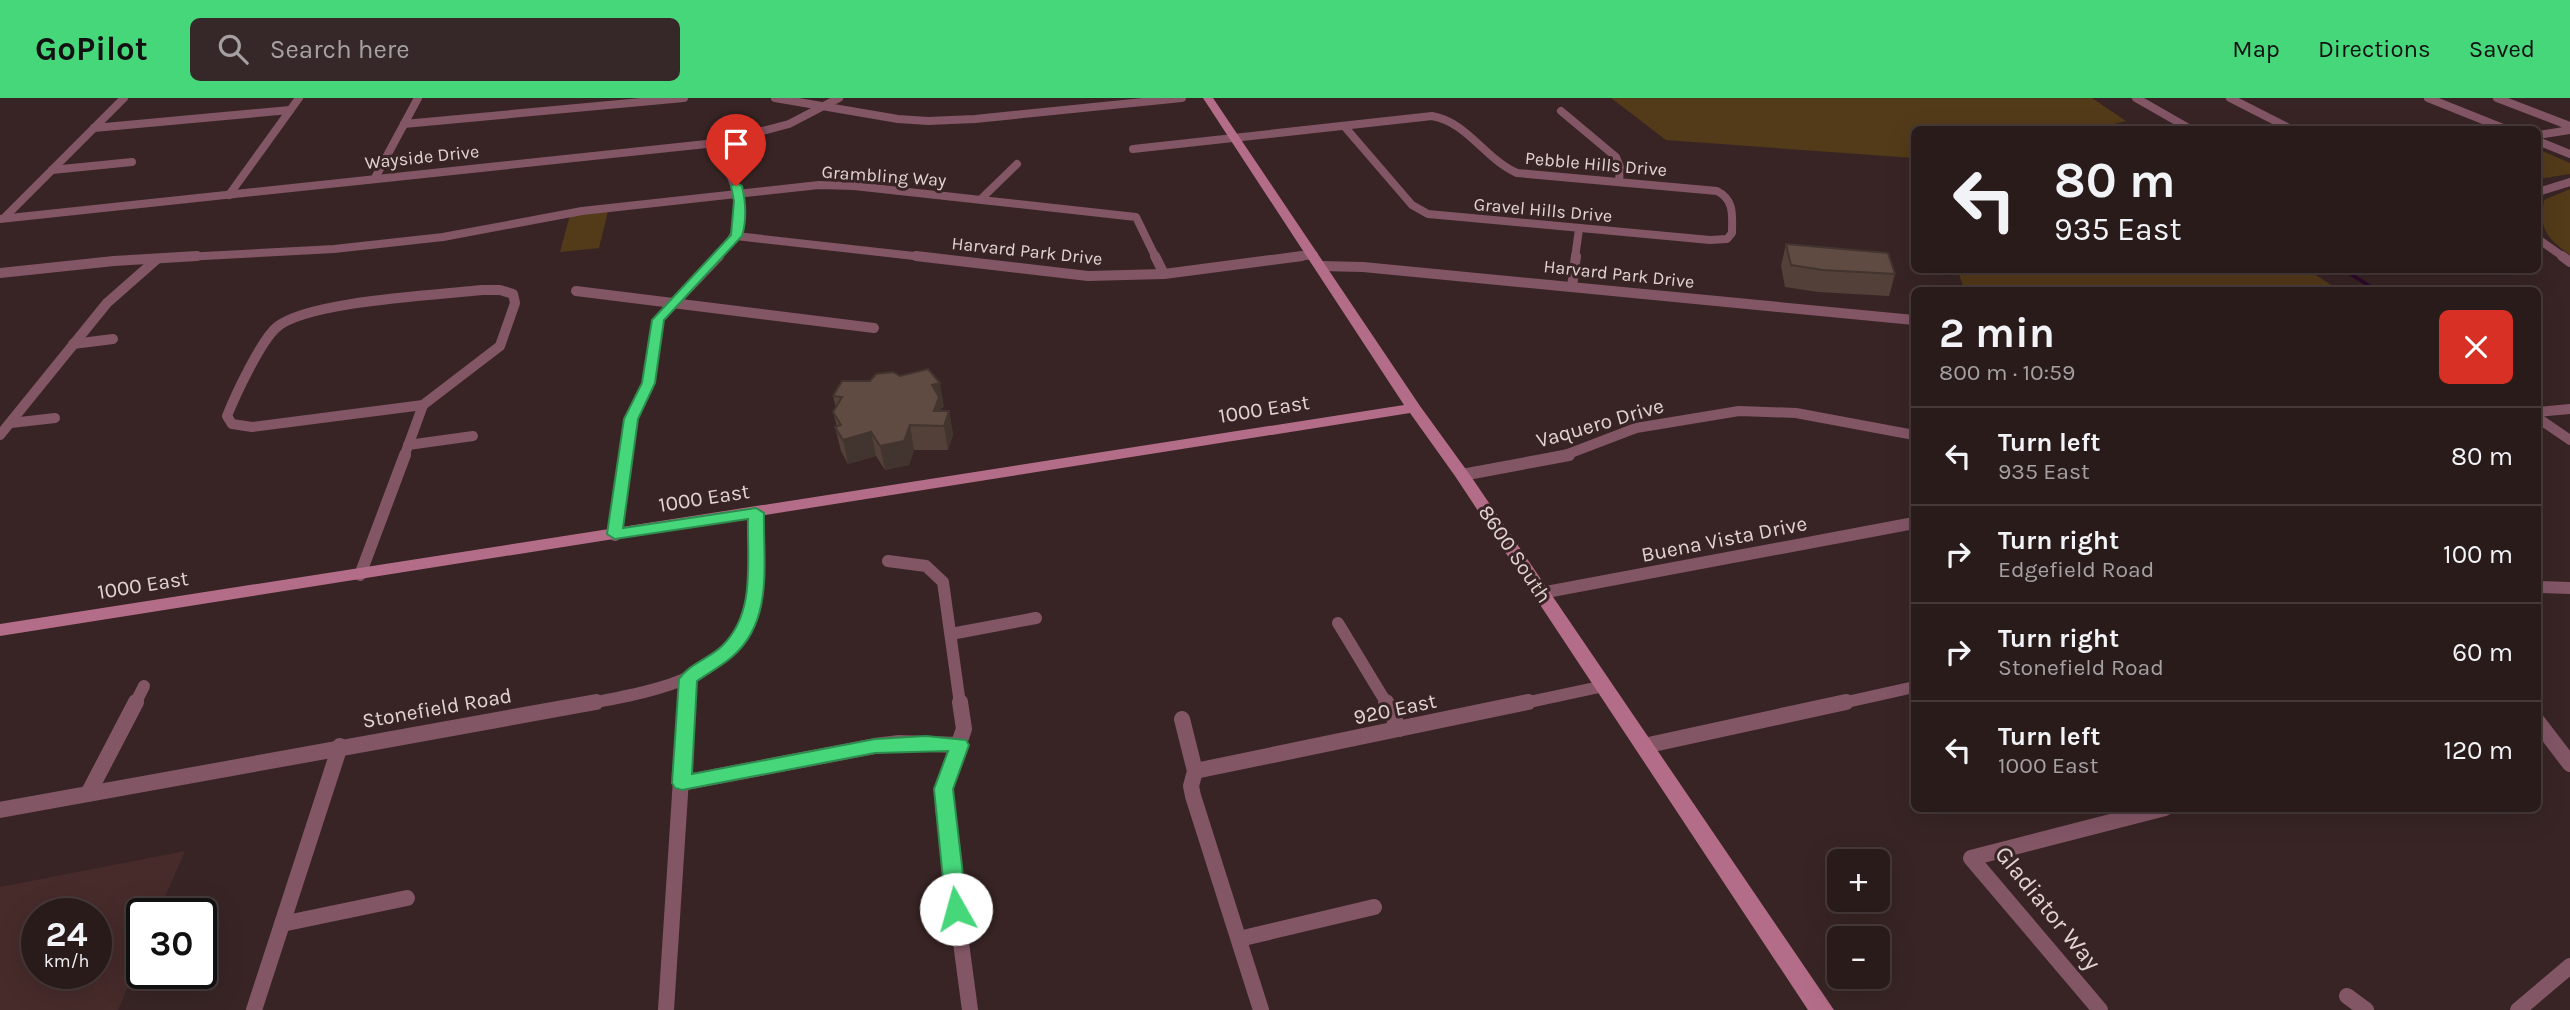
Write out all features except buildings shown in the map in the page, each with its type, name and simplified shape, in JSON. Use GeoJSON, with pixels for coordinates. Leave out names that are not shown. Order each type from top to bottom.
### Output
{"type":"FeatureCollection","features":[{"type":"Feature","properties":{"kind":"main road","name":"8600 South"},"geometry":{"type":"LineString","coordinates":[[1208,98],[1414,408],[1462,475],[1822,1010]]}},
{"type":"Feature","properties":{"kind":"main road","name":"1000 East"},"geometry":{"type":"LineString","coordinates":[[0,630],[1414,408]]}},
{"type":"Feature","properties":{"kind":"street"},"geometry":{"type":"LineString","coordinates":[[2,218],[124,98]]}},
{"type":"Feature","properties":{"kind":"street"},"geometry":{"type":"LineString","coordinates":[[229,195],[299,98]]}},
{"type":"Feature","properties":{"kind":"street"},"geometry":{"type":"LineString","coordinates":[[375,178],[418,98]]}},
{"type":"Feature","properties":{"kind":"street"},"geometry":{"type":"LineString","coordinates":[[404,124],[684,98]]}},
{"type":"Feature","properties":{"kind":"street"},"geometry":{"type":"LineString","coordinates":[[775,98],[898,120],[944,121],[1182,98]]}},
{"type":"Feature","properties":{"kind":"street","name":"Wayside Drive"},"geometry":{"type":"LineString","coordinates":[[2,218],[716,143],[771,130],[839,98]]}},
{"type":"Feature","properties":{"kind":"street"},"geometry":{"type":"LineString","coordinates":[[2136,98],[2185,126]]}},
{"type":"Feature","properties":{"kind":"street"},"geometry":{"type":"LineString","coordinates":[[2230,98],[2285,126]]}},
{"type":"Feature","properties":{"kind":"street"},"geometry":{"type":"LineString","coordinates":[[2428,98],[2498,126]]}},
{"type":"Feature","properties":{"kind":"street"},"geometry":{"type":"LineString","coordinates":[[2497,98],[2570,127]]}},
{"type":"Feature","properties":{"kind":"street"},"geometry":{"type":"LineString","coordinates":[[94,128],[290,110]]}},
{"type":"Feature","properties":{"kind":"street"},"geometry":{"type":"LineString","coordinates":[[1562,111],[1616,157],[1620,167],[1619,182]]}},
{"type":"Feature","properties":{"kind":"street","name":"Pebble Hills Drive"},"geometry":{"type":"LineString","coordinates":[[1133,149],[1442,116],[1452,121],[1494,162],[1507,170],[1535,175],[1707,190],[1724,194]]}},
{"type":"Feature","properties":{"kind":"street","name":"Gravel Hills Drive"},"geometry":{"type":"LineString","coordinates":[[1344,126],[1419,210],[1440,216],[1721,240],[1731,237],[1732,233],[1731,202],[1724,194]]}},
{"type":"Feature","properties":{"kind":"street"},"geometry":{"type":"LineString","coordinates":[[2541,132],[2570,127]]}},
{"type":"Feature","properties":{"kind":"street"},"geometry":{"type":"LineString","coordinates":[[2541,142],[2570,154]]}},
{"type":"Feature","properties":{"kind":"street"},"geometry":{"type":"LineString","coordinates":[[615,534],[631,419],[649,383],[658,320],[736,236],[739,225],[739,194],[716,143]]}},
{"type":"Feature","properties":{"kind":"street"},"geometry":{"type":"LineString","coordinates":[[52,170],[132,162]]}},
{"type":"Feature","properties":{"kind":"street"},"geometry":{"type":"LineString","coordinates":[[981,200],[1017,164]]}},
{"type":"Feature","properties":{"kind":"street"},"geometry":{"type":"LineString","coordinates":[[2541,191],[2570,182]]}},
{"type":"Feature","properties":{"kind":"street","name":"Grambling Way"},"geometry":{"type":"LineString","coordinates":[[0,273],[158,259],[280,254],[443,237],[555,215],[831,185],[1136,217],[1164,274]]}},
{"type":"Feature","properties":{"kind":"street"},"geometry":{"type":"LineString","coordinates":[[443,237],[445,223]]}},
{"type":"Feature","properties":{"kind":"street"},"geometry":{"type":"LineString","coordinates":[[1572,287],[1579,229]]}},
{"type":"Feature","properties":{"kind":"street","name":"Harvard Park Drive"},"geometry":{"type":"LineString","coordinates":[[736,236],[1088,276],[1164,274],[1317,261],[1911,320]]}},
{"type":"Feature","properties":{"kind":"street"},"geometry":{"type":"LineString","coordinates":[[280,254],[293,241]]}},
{"type":"Feature","properties":{"kind":"street"},"geometry":{"type":"LineString","coordinates":[[2541,243],[2570,262]]}},
{"type":"Feature","properties":{"kind":"street"},"geometry":{"type":"LineString","coordinates":[[0,435],[107,303],[158,259]]}},
{"type":"Feature","properties":{"kind":"street"},"geometry":{"type":"LineString","coordinates":[[360,575],[423,405],[500,346],[515,303],[513,294],[500,290],[482,290],[321,310],[290,318],[274,331],[229,411],[228,421],[236,427],[423,405]]}},
{"type":"Feature","properties":{"kind":"street"},"geometry":{"type":"LineString","coordinates":[[576,291],[874,328]]}},
{"type":"Feature","properties":{"kind":"street"},"geometry":{"type":"LineString","coordinates":[[73,344],[113,339]]}},
{"type":"Feature","properties":{"kind":"street"},"geometry":{"type":"LineString","coordinates":[[2541,412],[2570,408]]}},
{"type":"Feature","properties":{"kind":"street","name":"Vaquero Drive"},"geometry":{"type":"LineString","coordinates":[[1462,475],[1569,455],[1636,428],[1739,411],[1796,413],[1911,434]]}},
{"type":"Feature","properties":{"kind":"street"},"geometry":{"type":"LineString","coordinates":[[11,423],[55,418]]}},
{"type":"Feature","properties":{"kind":"street"},"geometry":{"type":"LineString","coordinates":[[2541,420],[2570,440]]}},
{"type":"Feature","properties":{"kind":"street"},"geometry":{"type":"LineString","coordinates":[[408,445],[473,436]]}},
{"type":"Feature","properties":{"kind":"street","name":"Stonefield Road"},"geometry":{"type":"LineString","coordinates":[[0,810],[340,746],[629,696],[688,679],[726,653],[741,636],[751,618],[755,601],[756,513]]}},
{"type":"Feature","properties":{"kind":"street","name":"Buena Vista Drive"},"geometry":{"type":"LineString","coordinates":[[1541,593],[1911,524]]}},
{"type":"Feature","properties":{"kind":"street"},"geometry":{"type":"LineString","coordinates":[[888,561],[917,563],[938,572],[943,582],[964,729],[943,789],[943,808],[970,1010]]}},
{"type":"Feature","properties":{"kind":"street"},"geometry":{"type":"LineString","coordinates":[[2541,587],[2570,588]]}},
{"type":"Feature","properties":{"kind":"street"},"geometry":{"type":"LineString","coordinates":[[951,634],[1036,618]]}},
{"type":"Feature","properties":{"kind":"street"},"geometry":{"type":"LineString","coordinates":[[1338,623],[1376,682],[1399,729]]}},
{"type":"Feature","properties":{"kind":"street"},"geometry":{"type":"LineString","coordinates":[[666,1010],[688,679]]}},
{"type":"Feature","properties":{"kind":"street"},"geometry":{"type":"LineString","coordinates":[[88,794],[144,686]]}},
{"type":"Feature","properties":{"kind":"street","name":"920 East"},"geometry":{"type":"LineString","coordinates":[[1195,771],[1604,686]]}},
{"type":"Feature","properties":{"kind":"street"},"geometry":{"type":"LineString","coordinates":[[1644,746],[1911,688]]}},
{"type":"Feature","properties":{"kind":"street"},"geometry":{"type":"LineString","coordinates":[[1182,719],[1195,771],[1191,786],[1261,1010]]}},
{"type":"Feature","properties":{"kind":"street"},"geometry":{"type":"LineString","coordinates":[[2543,736],[2570,764]]}},
{"type":"Feature","properties":{"kind":"street"},"geometry":{"type":"LineString","coordinates":[[682,783],[875,746],[926,743],[960,745]]}},
{"type":"Feature","properties":{"kind":"street"},"geometry":{"type":"LineString","coordinates":[[254,1010],[340,746]]}},
{"type":"Feature","properties":{"kind":"street","name":"Gladiator Way"},"geometry":{"type":"LineString","coordinates":[[2100,1010],[1971,859],[2150,812]]}},
{"type":"Feature","properties":{"kind":"street"},"geometry":{"type":"LineString","coordinates":[[282,924],[407,898]]}},
{"type":"Feature","properties":{"kind":"street"},"geometry":{"type":"LineString","coordinates":[[1239,939],[1374,907]]}},
{"type":"Feature","properties":{"kind":"street"},"geometry":{"type":"LineString","coordinates":[[2518,1010],[2570,966]]}},
{"type":"Feature","properties":{"kind":"street"},"geometry":{"type":"LineString","coordinates":[[2347,996],[2366,1010]]}},
{"type":"Feature","properties":{"kind":"shaded area"},"geometry":{"type":"Polygon","coordinates":[[[1611,98],[2092,98],[2126,121],[2105,126],[1911,126],[1911,158],[1666,140],[1611,98]]]}},
{"type":"Feature","properties":{"kind":"shaded area"},"geometry":{"type":"Polygon","coordinates":[[[2541,150],[2570,163],[2570,174],[2541,179],[2541,150]]]}},
{"type":"Feature","properties":{"kind":"shaded area"},"geometry":{"type":"Polygon","coordinates":[[[2570,189],[2570,255],[2550,238],[2543,219],[2544,200],[2570,189]]]}},
{"type":"Feature","properties":{"kind":"shaded area"},"geometry":{"type":"Polygon","coordinates":[[[608,211],[599,248],[560,252],[570,215],[608,211]]]}},
{"type":"Feature","properties":{"kind":"shaded area"},"geometry":{"type":"Polygon","coordinates":[[[1959,273],[2313,273],[2334,287],[1963,287],[1959,273]]]}},
{"type":"Feature","properties":{"kind":"shaded area"},"geometry":{"type":"Polygon","coordinates":[[[185,851],[165,898],[126,898],[127,989],[118,1010],[0,1010],[0,887],[185,851]]]}},
{"type":"Feature","properties":{"kind":"waterway"},"geometry":{"type":"LineString","coordinates":[[2349,273],[2371,287]]}},
{"type":"Feature","properties":{"kind":"route"},"geometry":{"type":"LineString","coordinates":[[736,186],[740,201],[736,236],[664,311],[655,328],[649,383],[631,419],[615,534],[756,513],[755,601],[751,618],[741,636],[726,653],[688,679],[682,783],[875,746],[899,743],[960,745],[943,789],[956,909]]}}]}
